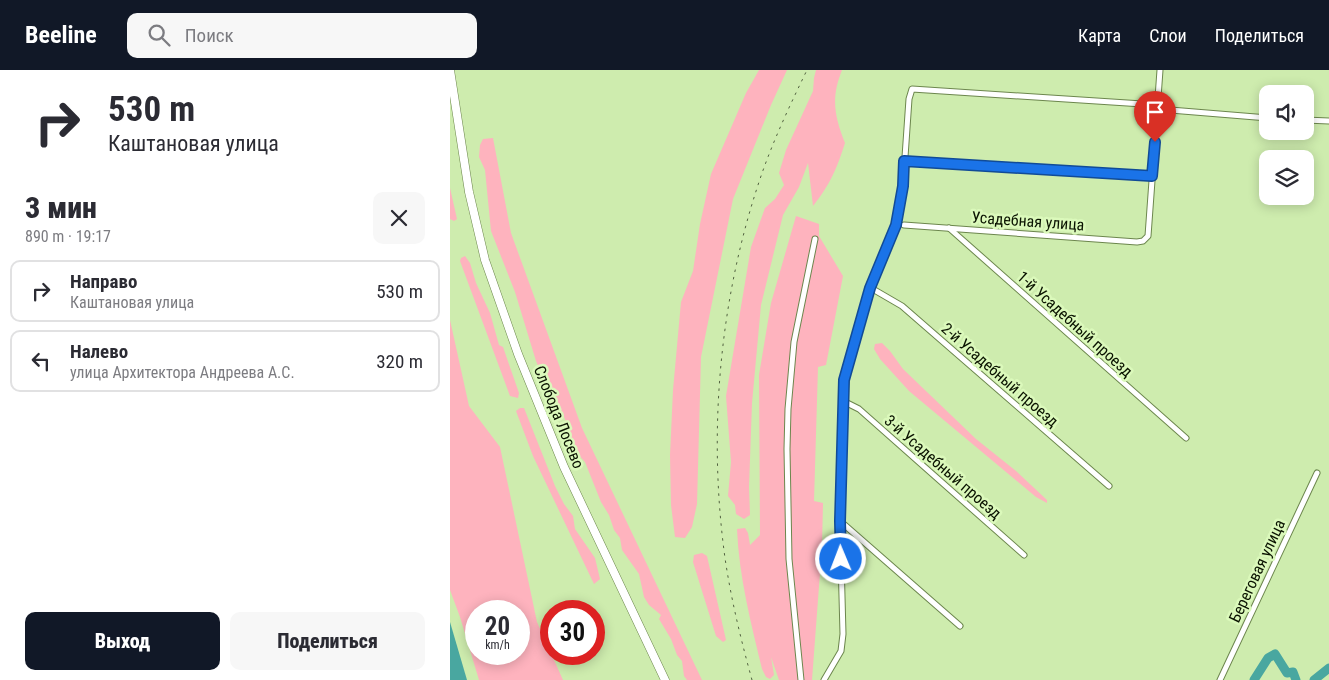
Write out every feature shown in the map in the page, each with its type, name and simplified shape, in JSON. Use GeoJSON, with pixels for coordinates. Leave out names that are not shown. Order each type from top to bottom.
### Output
{"type":"FeatureCollection","features":[{"type":"Feature","properties":{"kind":"main road","name":"Слобода Лосево"},"geometry":{"type":"LineString","coordinates":[[450,70],[469,192],[485,260],[518,354],[564,467],[665,680]]}},
{"type":"Feature","properties":{"kind":"street"},"geometry":{"type":"LineString","coordinates":[[904,161],[1152,176],[1160,70]]}},
{"type":"Feature","properties":{"kind":"street"},"geometry":{"type":"LineString","coordinates":[[824,680],[841,651],[840,521],[844,380],[870,288],[896,225],[903,186],[909,99],[912,89],[1158,107],[1259,117]]}},
{"type":"Feature","properties":{"kind":"street"},"geometry":{"type":"LineString","coordinates":[[1314,121],[1329,122]]}},
{"type":"Feature","properties":{"kind":"street","name":"Усадебная улица"},"geometry":{"type":"LineString","coordinates":[[904,225],[1143,241],[1148,236],[1152,176]]}},
{"type":"Feature","properties":{"kind":"street","name":"1-й Усадебный проезд"},"geometry":{"type":"LineString","coordinates":[[948,228],[1186,438]]}},
{"type":"Feature","properties":{"kind":"street"},"geometry":{"type":"LineString","coordinates":[[801,680],[789,559],[788,409],[794,342],[815,239]]}},
{"type":"Feature","properties":{"kind":"street","name":"2-й Усадебный проезд"},"geometry":{"type":"LineString","coordinates":[[870,288],[902,306],[1109,486]]}},
{"type":"Feature","properties":{"kind":"street","name":"3-й Усадебный проезд"},"geometry":{"type":"LineString","coordinates":[[842,401],[859,409],[1024,555]]}},
{"type":"Feature","properties":{"kind":"street","name":"Береговая улица"},"geometry":{"type":"LineString","coordinates":[[1220,680],[1317,473]]}},
{"type":"Feature","properties":{"kind":"street"},"geometry":{"type":"LineString","coordinates":[[840,521],[960,626]]}},
{"type":"Feature","properties":{"kind":"shaded area"},"geometry":{"type":"Polygon","coordinates":[[[759,70],[787,70],[733,199],[701,357],[697,504],[692,527],[685,538],[675,537],[671,505],[670,455],[673,390],[681,302],[693,271],[700,224],[711,174],[746,93],[759,70]]]}},
{"type":"Feature","properties":{"kind":"shaded area"},"geometry":{"type":"Polygon","coordinates":[[[816,70],[842,70],[836,89],[835,106],[838,124],[845,143],[832,176],[813,206],[808,163],[799,187],[783,215],[761,305],[752,403],[750,515],[744,519],[736,514],[735,505],[728,496],[731,462],[726,396],[751,247],[765,208],[775,199],[784,185],[779,173],[786,150],[813,91],[816,70]]]}},
{"type":"Feature","properties":{"kind":"shaded area"},"geometry":{"type":"Polygon","coordinates":[[[493,138],[511,233],[582,428],[702,680],[687,680],[684,676],[682,661],[677,655],[671,639],[659,619],[661,615],[649,605],[644,597],[639,574],[622,550],[620,538],[614,530],[609,515],[601,502],[585,462],[576,452],[568,455],[560,434],[567,424],[556,398],[550,393],[536,361],[515,292],[491,231],[485,170],[479,157],[480,145],[483,139],[493,138]]]}},
{"type":"Feature","properties":{"kind":"shaded area"},"geometry":{"type":"Polygon","coordinates":[[[450,188],[457,219],[454,221],[450,219],[450,188]]]}},
{"type":"Feature","properties":{"kind":"shaded area"},"geometry":{"type":"Polygon","coordinates":[[[796,216],[819,224],[819,236],[843,276],[826,365],[818,367],[814,501],[823,503],[822,546],[812,680],[779,680],[771,657],[774,675],[770,679],[766,677],[762,669],[743,582],[737,529],[745,528],[750,545],[760,535],[759,375],[771,303],[796,216]]]}},
{"type":"Feature","properties":{"kind":"shaded area"},"geometry":{"type":"Polygon","coordinates":[[[465,256],[470,263],[476,283],[490,313],[499,345],[503,347],[519,393],[518,398],[510,396],[460,261],[465,256]]]}},
{"type":"Feature","properties":{"kind":"shaded area"},"geometry":{"type":"Polygon","coordinates":[[[450,320],[469,406],[500,447],[540,629],[540,665],[556,665],[563,680],[479,680],[474,665],[530,665],[530,600],[465,600],[465,634],[450,590],[450,320]]]}},
{"type":"Feature","properties":{"kind":"shaded area"},"geometry":{"type":"Polygon","coordinates":[[[882,343],[903,369],[976,439],[1016,471],[1047,500],[1047,503],[1036,497],[909,391],[880,359],[874,349],[875,344],[882,343]]]}},
{"type":"Feature","properties":{"kind":"shaded area"},"geometry":{"type":"Polygon","coordinates":[[[524,408],[555,486],[564,504],[573,516],[575,529],[595,558],[600,579],[594,584],[533,456],[516,411],[524,408]]]}},
{"type":"Feature","properties":{"kind":"shaded area"},"geometry":{"type":"Polygon","coordinates":[[[702,553],[707,556],[726,640],[723,642],[716,636],[693,562],[694,555],[702,553]]]}},
{"type":"Feature","properties":{"kind":"water"},"geometry":{"type":"Polygon","coordinates":[[[450,622],[467,680],[450,680],[450,622]]]}},
{"type":"Feature","properties":{"kind":"waterway"},"geometry":{"type":"LineString","coordinates":[[1254,680],[1268,658],[1275,654],[1287,673],[1293,672],[1296,680]]}},
{"type":"Feature","properties":{"kind":"waterway"},"geometry":{"type":"LineString","coordinates":[[1314,680],[1329,668]]}},
{"type":"Feature","properties":{"kind":"railway"},"geometry":{"type":"LineString","coordinates":[[752,680],[730,589],[720,511],[717,464],[720,370],[734,276],[758,185],[787,112],[807,70]]}},
{"type":"Feature","properties":{"kind":"route"},"geometry":{"type":"LineString","coordinates":[[841,559],[842,401],[844,380],[870,288],[896,225],[903,186],[904,161],[1152,176],[1155,142]]}}]}
